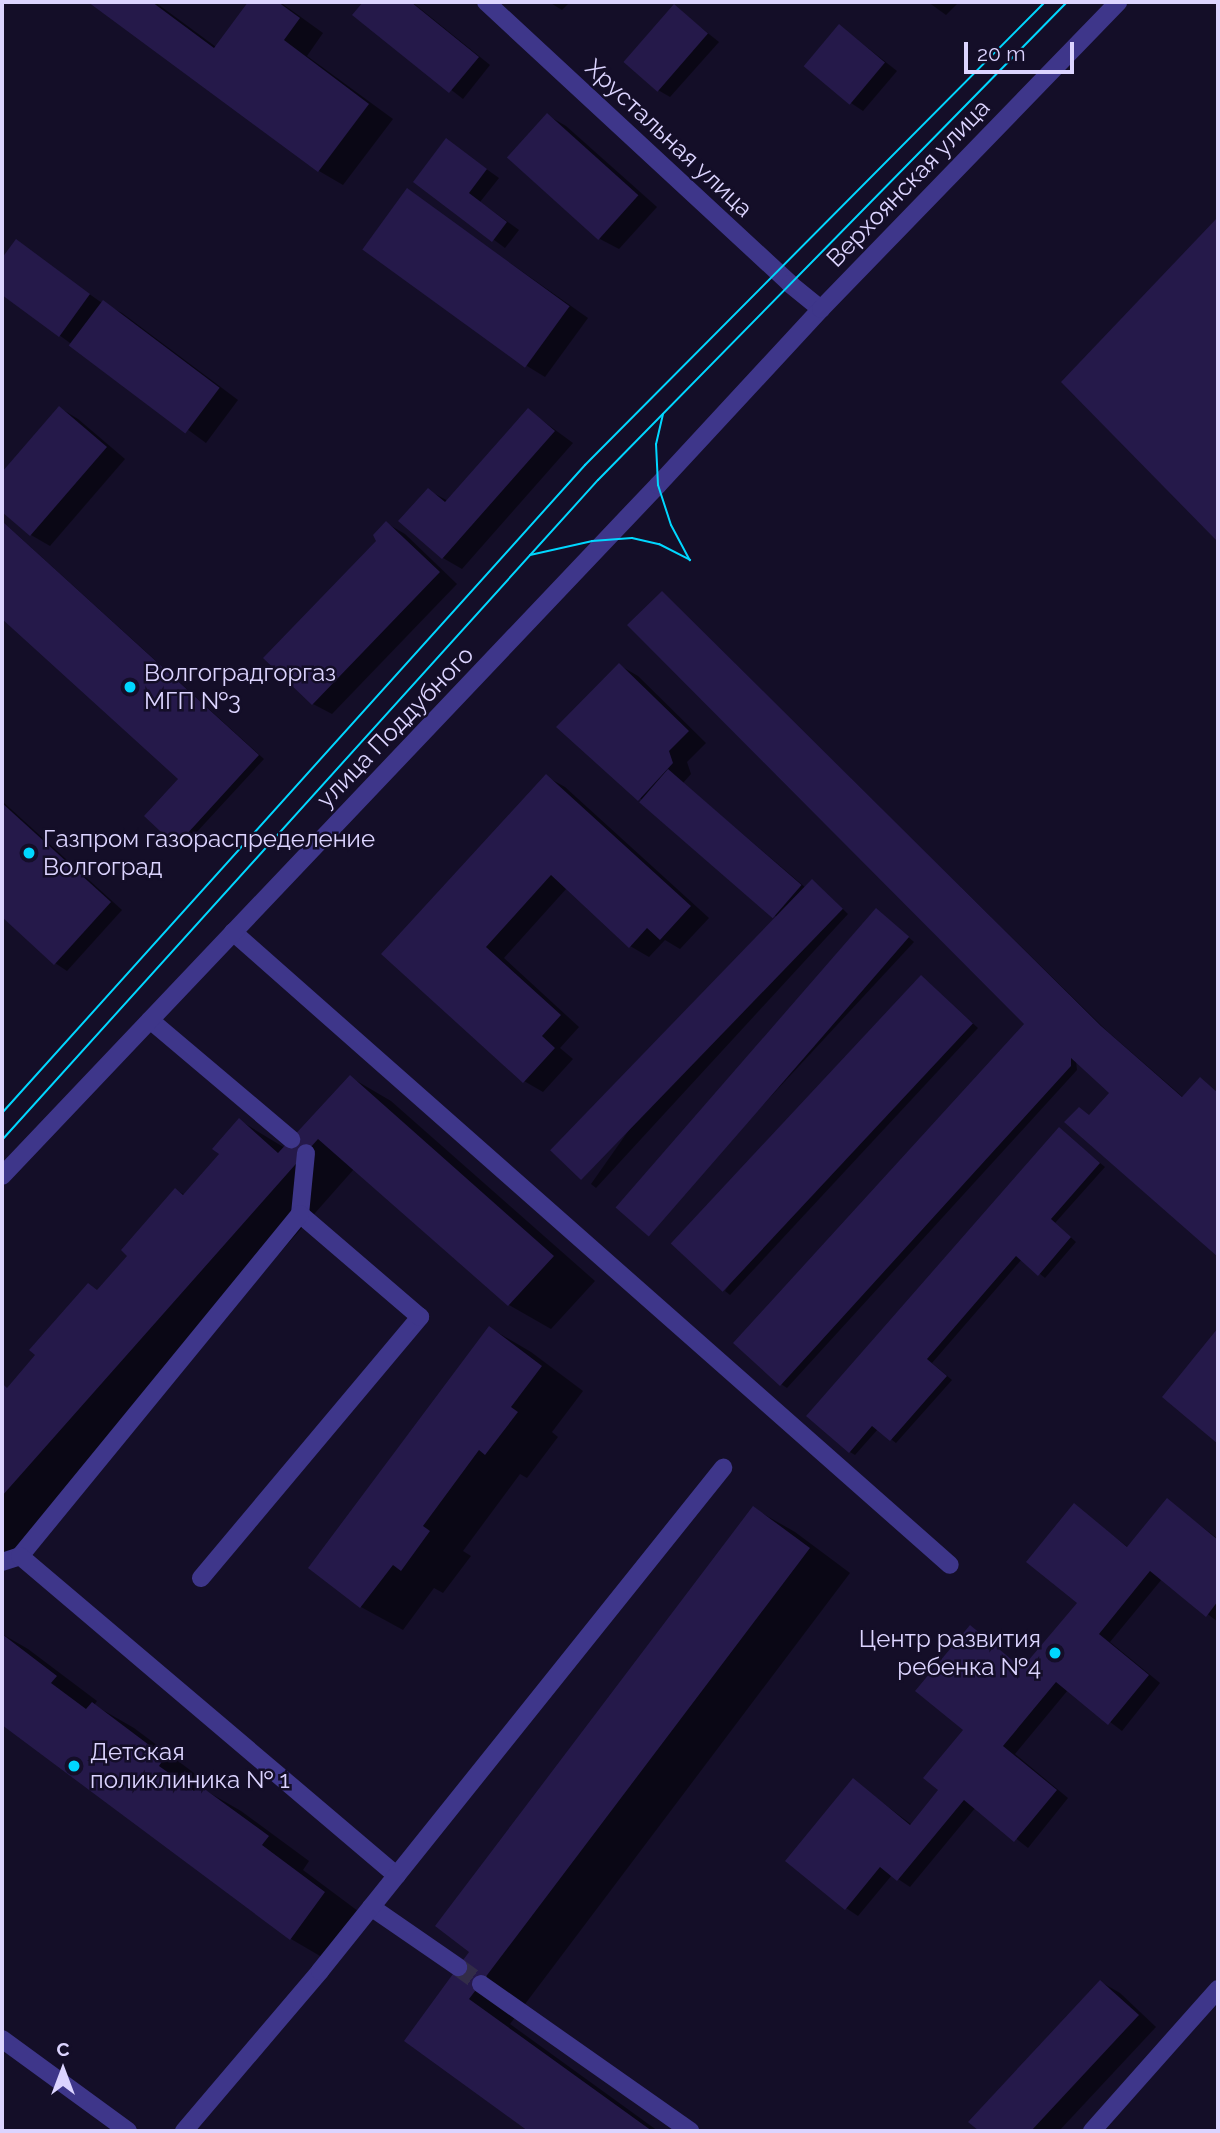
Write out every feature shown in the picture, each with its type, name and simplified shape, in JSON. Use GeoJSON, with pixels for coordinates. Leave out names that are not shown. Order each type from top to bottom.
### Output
{"type":"FeatureCollection","features":[{"type":"Feature","properties":{"kind":"street","name":"Хрустальная улица"},"geometry":{"type":"LineString","coordinates":[[486,2],[790,284],[821,309]]}},
{"type":"Feature","properties":{"kind":"street","name":"Верхоянская улица"},"geometry":{"type":"LineString","coordinates":[[821,309],[1118,2]]}},
{"type":"Feature","properties":{"kind":"street","name":"улица Поддубного"},"geometry":{"type":"LineString","coordinates":[[2,1176],[658,485],[821,309]]}},
{"type":"Feature","properties":{"kind":"street"},"geometry":{"type":"LineString","coordinates":[[233,932],[950,1565]]}},
{"type":"Feature","properties":{"kind":"street"},"geometry":{"type":"LineString","coordinates":[[150,1020],[291,1139]]}},
{"type":"Feature","properties":{"kind":"street"},"geometry":{"type":"LineString","coordinates":[[2,1562],[20,1556],[300,1214],[306,1153]]}},
{"type":"Feature","properties":{"kind":"street"},"geometry":{"type":"LineString","coordinates":[[201,1578],[420,1317],[300,1214]]}},
{"type":"Feature","properties":{"kind":"street"},"geometry":{"type":"LineString","coordinates":[[184,2131],[397,1876],[723,1468]]}},
{"type":"Feature","properties":{"kind":"street"},"geometry":{"type":"LineString","coordinates":[[20,1556],[397,1876]]}},
{"type":"Feature","properties":{"kind":"street"},"geometry":{"type":"LineString","coordinates":[[371,1907],[458,1967]]}},
{"type":"Feature","properties":{"kind":"street"},"geometry":{"type":"LineString","coordinates":[[481,1983],[690,2131]]}},
{"type":"Feature","properties":{"kind":"street"},"geometry":{"type":"LineString","coordinates":[[1092,2131],[1218,1989]]}},
{"type":"Feature","properties":{"kind":"street"},"geometry":{"type":"LineString","coordinates":[[2,2039],[128,2131]]}},
{"type":"Feature","properties":{"kind":"building"},"geometry":{"type":"Polygon","coordinates":[[[88,2],[152,2],[214,48],[248,2],[278,2],[300,18],[284,40],[369,104],[318,172],[88,2]]]}},
{"type":"Feature","properties":{"kind":"building"},"geometry":{"type":"Polygon","coordinates":[[[363,2],[411,2],[479,57],[449,93],[352,15],[363,2]]]}},
{"type":"Feature","properties":{"kind":"building"},"geometry":{"type":"Polygon","coordinates":[[[674,4],[708,34],[657,92],[623,62],[674,4]]]}},
{"type":"Feature","properties":{"kind":"building"},"geometry":{"type":"Polygon","coordinates":[[[839,24],[885,63],[850,105],[804,66],[839,24]]]}},
{"type":"Feature","properties":{"kind":"building"},"geometry":{"type":"Polygon","coordinates":[[[547,113],[638,195],[598,240],[507,158],[547,113]]]}},
{"type":"Feature","properties":{"kind":"building"},"geometry":{"type":"Polygon","coordinates":[[[446,138],[487,169],[469,193],[507,222],[492,242],[413,182],[446,138]]]}},
{"type":"Feature","properties":{"kind":"building"},"geometry":{"type":"Polygon","coordinates":[[[407,188],[570,306],[525,368],[362,249],[407,188]]]}},
{"type":"Feature","properties":{"kind":"building"},"geometry":{"type":"Polygon","coordinates":[[[1218,217],[1218,542],[1061,382],[1218,217]]]}},
{"type":"Feature","properties":{"kind":"building"},"geometry":{"type":"Polygon","coordinates":[[[16,239],[90,294],[59,337],[2,295],[2,258],[16,239]]]}},
{"type":"Feature","properties":{"kind":"building"},"geometry":{"type":"Polygon","coordinates":[[[103,300],[220,388],[185,433],[69,346],[103,300]]]}},
{"type":"Feature","properties":{"kind":"building"},"geometry":{"type":"Polygon","coordinates":[[[59,406],[107,447],[30,536],[2,512],[2,472],[59,406]]]}},
{"type":"Feature","properties":{"kind":"building"},"geometry":{"type":"Polygon","coordinates":[[[528,408],[555,431],[442,559],[398,521],[428,488],[445,502],[528,408]]]}},
{"type":"Feature","properties":{"kind":"building","name":"Волгоградгоргаз МГП №3"},"geometry":{"type":"Polygon","coordinates":[[[2,521],[259,755],[176,846],[144,816],[178,779],[2,619],[2,521]]]}},
{"type":"Feature","properties":{"kind":"building"},"geometry":{"type":"Polygon","coordinates":[[[386,521],[440,572],[312,705],[263,658],[376,541],[373,535],[386,521]]]}},
{"type":"Feature","properties":{"kind":"building"},"geometry":{"type":"Polygon","coordinates":[[[662,591],[1101,1026],[1182,1097],[1200,1077],[1218,1093],[1218,1257],[1064,1122],[1079,1107],[1089,1115],[1109,1093],[1071,1058],[1071,1066],[780,1386],[733,1343],[1024,1024],[627,625],[662,591]]]}},
{"type":"Feature","properties":{"kind":"building"},"geometry":{"type":"Polygon","coordinates":[[[619,663],[689,731],[669,751],[673,763],[638,801],[556,727],[619,663]]]}},
{"type":"Feature","properties":{"kind":"building"},"geometry":{"type":"Polygon","coordinates":[[[668,769],[802,885],[773,918],[639,802],[668,769]]]}},
{"type":"Feature","properties":{"kind":"building"},"geometry":{"type":"Polygon","coordinates":[[[546,774],[691,906],[660,940],[647,928],[629,948],[551,875],[486,947],[561,1015],[542,1036],[555,1048],[523,1083],[381,954],[546,774]]]}},
{"type":"Feature","properties":{"kind":"building","name":"Газпром газораспределение Волгоград"},"geometry":{"type":"Polygon","coordinates":[[[2,803],[111,902],[54,965],[2,917],[2,803]]]}},
{"type":"Feature","properties":{"kind":"building"},"geometry":{"type":"Polygon","coordinates":[[[812,879],[843,909],[581,1180],[550,1150],[812,879]]]}},
{"type":"Feature","properties":{"kind":"building"},"geometry":{"type":"Polygon","coordinates":[[[876,908],[909,937],[649,1236],[616,1208],[876,908]]]}},
{"type":"Feature","properties":{"kind":"building"},"geometry":{"type":"Polygon","coordinates":[[[921,975],[973,1023],[723,1292],[671,1243],[921,975]]]}},
{"type":"Feature","properties":{"kind":"building"},"geometry":{"type":"Polygon","coordinates":[[[350,1075],[554,1256],[508,1306],[318,1139],[2,1496],[2,1383],[7,1388],[35,1355],[29,1350],[88,1283],[97,1290],[127,1256],[121,1250],[175,1188],[183,1195],[219,1154],[212,1149],[239,1118],[278,1153],[350,1075]]]}},
{"type":"Feature","properties":{"kind":"building"},"geometry":{"type":"Polygon","coordinates":[[[1059,1127],[1100,1163],[1051,1219],[1071,1237],[1038,1276],[1016,1256],[927,1359],[947,1376],[890,1441],[872,1426],[849,1453],[806,1416],[1059,1127]]]}},
{"type":"Feature","properties":{"kind":"building"},"geometry":{"type":"Polygon","coordinates":[[[489,1326],[542,1366],[511,1407],[518,1412],[485,1455],[479,1450],[423,1526],[430,1531],[401,1571],[393,1565],[360,1608],[308,1568],[489,1326]]]}},
{"type":"Feature","properties":{"kind":"building"},"geometry":{"type":"Polygon","coordinates":[[[1218,1328],[1218,1444],[1162,1397],[1218,1328]]]}},
{"type":"Feature","properties":{"kind":"building"},"geometry":{"type":"Polygon","coordinates":[[[1167,1498],[1218,1540],[1218,1601],[1206,1617],[1150,1571],[1099,1634],[1149,1675],[1108,1725],[1056,1682],[1003,1746],[1057,1790],[1014,1842],[964,1800],[897,1881],[880,1867],[845,1910],[785,1861],[853,1778],[910,1825],[938,1790],[923,1778],[963,1730],[915,1691],[970,1625],[1022,1668],[1077,1603],[1026,1562],[1074,1503],[1127,1547],[1167,1498]]]}},
{"type":"Feature","properties":{"kind":"building"},"geometry":{"type":"Polygon","coordinates":[[[753,1506],[810,1548],[469,1999],[652,2131],[528,2131],[404,2041],[469,1952],[435,1926],[753,1506]]]}},
{"type":"Feature","properties":{"kind":"building"},"geometry":{"type":"Polygon","coordinates":[[[2,1634],[57,1676],[51,1683],[86,1709],[92,1702],[165,1757],[159,1766],[194,1791],[199,1785],[269,1836],[262,1845],[325,1892],[290,1940],[2,1725],[2,1634]]]}},
{"type":"Feature","properties":{"kind":"building"},"geometry":{"type":"Polygon","coordinates":[[[1100,1980],[1139,2015],[1031,2131],[979,2131],[968,2122],[1100,1980]]]}},
{"type":"Feature","properties":{"kind":"tunnel"},"geometry":{"type":"LineString","coordinates":[[458,1967],[481,1984]]}},
{"type":"Feature","properties":{"kind":"tram line"},"geometry":{"type":"LineString","coordinates":[[2,1113],[585,465],[1045,2]]}},
{"type":"Feature","properties":{"kind":"tram line"},"geometry":{"type":"LineString","coordinates":[[2,1140],[598,480],[1067,2]]}},
{"type":"Feature","properties":{"kind":"tram line"},"geometry":{"type":"LineString","coordinates":[[663,414],[656,444],[658,485],[671,525],[690,560]]}},
{"type":"Feature","properties":{"kind":"tram line"},"geometry":{"type":"LineString","coordinates":[[530,555],[592,541],[632,538],[659,544],[690,560]]}},
{"type":"Feature","properties":{"kind":"place","name":"Волгоградгоргаз МГП №3"},"geometry":{"type":"Point","coordinates":[130,687]}},
{"type":"Feature","properties":{"kind":"place","name":"Газпром газораспределение Волгоград"},"geometry":{"type":"Point","coordinates":[29,853]}},
{"type":"Feature","properties":{"kind":"place","name":"Центр развития ребенка №4"},"geometry":{"type":"Point","coordinates":[1055,1653]}},
{"type":"Feature","properties":{"kind":"place","name":"Детская поликлиника № 1"},"geometry":{"type":"Point","coordinates":[74,1766]}}]}
